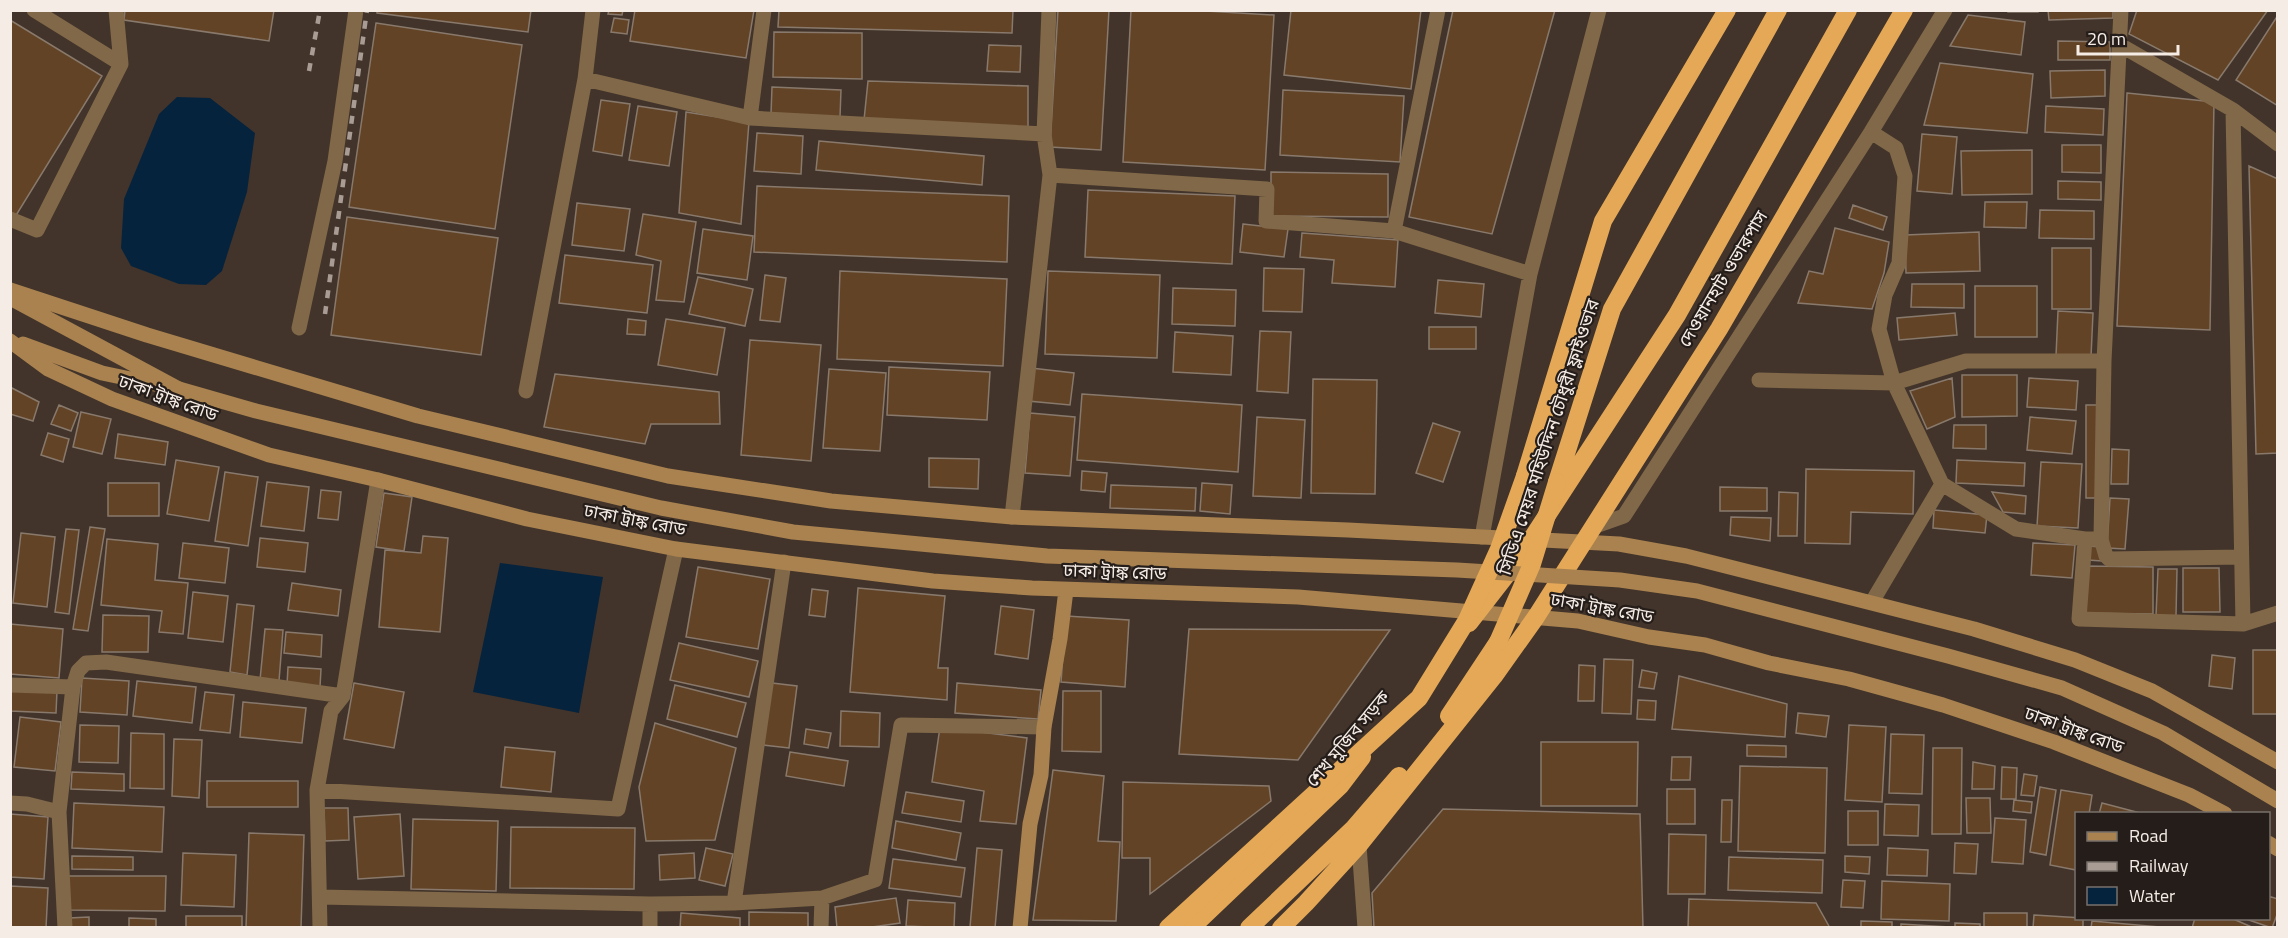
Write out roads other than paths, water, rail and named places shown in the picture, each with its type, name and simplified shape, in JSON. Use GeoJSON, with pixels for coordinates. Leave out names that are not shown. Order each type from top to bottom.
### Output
{"type":"FeatureCollection","features":[{"type":"Feature","properties":{"kind":"highway"},"geometry":{"type":"LineString","coordinates":[[1168,927],[1419,698],[1467,620],[1499,549],[1525,476],[1603,221],[1727,10]]}},
{"type":"Feature","properties":{"kind":"highway","name":"সিডিএ মেয়র মহিউদ্দিন চৌধুরী ফ্লাইওভার"},"geometry":{"type":"LineString","coordinates":[[1250,927],[1354,828],[1439,731],[1498,642],[1532,564],[1612,309],[1778,10]]}},
{"type":"Feature","properties":{"kind":"highway","name":"দেওয়ানহাট ওভারপাস"},"geometry":{"type":"LineString","coordinates":[[1518,561],[1530,539],[1677,315],[1848,10]]}},
{"type":"Feature","properties":{"kind":"highway","name":"দেওয়ানহাট ওভারপাস"},"geometry":{"type":"LineString","coordinates":[[1536,617],[1719,329],[1904,10]]}},
{"type":"Feature","properties":{"kind":"highway","name":"শেখ মুজিব সড়ক"},"geometry":{"type":"LineString","coordinates":[[1191,927],[1340,786],[1518,561]]}},
{"type":"Feature","properties":{"kind":"highway"},"geometry":{"type":"LineString","coordinates":[[1281,927],[1359,844],[1494,676],[1536,617]]}},
{"type":"Feature","properties":{"kind":"main road"},"geometry":{"type":"LineString","coordinates":[[10,290],[147,335],[418,416],[668,476],[831,501],[1012,518],[1530,539],[1589,535],[1619,544],[1686,556],[1872,602],[1974,629],[2075,660],[2152,691],[2277,762]]}},
{"type":"Feature","properties":{"kind":"main road","name":"ঢাকা ট্রাঙ্ক রোড"},"geometry":{"type":"LineString","coordinates":[[10,298],[179,389]]}},
{"type":"Feature","properties":{"kind":"main road","name":"ঢাকা ট্রাঙ্ক রোড"},"geometry":{"type":"LineString","coordinates":[[10,340],[102,373],[179,389],[267,414],[661,508],[793,532],[1047,556],[1457,570],[1620,580],[1697,591],[1948,656],[2061,688],[2163,733],[2277,801]]}},
{"type":"Feature","properties":{"kind":"main road","name":"ঢাকা ট্রাঙ্ক রোড"},"geometry":{"type":"LineString","coordinates":[[10,340],[48,369],[112,399],[269,455],[378,480],[527,519],[676,549],[933,581],[1066,590],[1298,597],[1578,621],[1649,637],[1705,645],[1769,663],[1849,679],[1943,705],[2054,742],[2189,795],[2223,812]]}},
{"type":"Feature","properties":{"kind":"main road"},"geometry":{"type":"LineString","coordinates":[[1020,927],[1030,824],[1041,775],[1044,727],[1060,639],[1066,590]]}},
{"type":"Feature","properties":{"kind":"street"},"geometry":{"type":"LineString","coordinates":[[34,10],[122,64]]}},
{"type":"Feature","properties":{"kind":"street"},"geometry":{"type":"LineString","coordinates":[[10,219],[37,230],[122,64],[116,10]]}},
{"type":"Feature","properties":{"kind":"street"},"geometry":{"type":"LineString","coordinates":[[299,328],[335,161],[356,10]]}},
{"type":"Feature","properties":{"kind":"street"},"geometry":{"type":"LineString","coordinates":[[526,391],[585,79],[593,10]]}},
{"type":"Feature","properties":{"kind":"street"},"geometry":{"type":"LineString","coordinates":[[750,118],[764,10]]}},
{"type":"Feature","properties":{"kind":"street"},"geometry":{"type":"LineString","coordinates":[[1012,518],[1050,175],[1044,134],[1049,10]]}},
{"type":"Feature","properties":{"kind":"street"},"geometry":{"type":"LineString","coordinates":[[1394,231],[1438,10]]}},
{"type":"Feature","properties":{"kind":"street"},"geometry":{"type":"LineString","coordinates":[[1482,537],[1530,274],[1599,10]]}},
{"type":"Feature","properties":{"kind":"street"},"geometry":{"type":"LineString","coordinates":[[1589,535],[1624,516],[1871,132],[1945,10]]}},
{"type":"Feature","properties":{"kind":"street"},"geometry":{"type":"LineString","coordinates":[[2121,10],[2093,539],[2079,619],[2243,624],[2277,613]]}},
{"type":"Feature","properties":{"kind":"street"},"geometry":{"type":"LineString","coordinates":[[2120,45],[2233,110],[2277,144]]}},
{"type":"Feature","properties":{"kind":"street"},"geometry":{"type":"LineString","coordinates":[[585,79],[750,118],[1044,134]]}},
{"type":"Feature","properties":{"kind":"street"},"geometry":{"type":"LineString","coordinates":[[2233,110],[2243,624]]}},
{"type":"Feature","properties":{"kind":"street"},"geometry":{"type":"LineString","coordinates":[[1871,132],[1896,148],[1905,176],[1899,263],[1885,296],[1879,329],[1893,383],[1942,484],[2016,529],[2093,539],[2109,559],[2241,557]]}},
{"type":"Feature","properties":{"kind":"street"},"geometry":{"type":"LineString","coordinates":[[1050,175],[1267,189],[1266,221],[1394,231],[1530,274]]}},
{"type":"Feature","properties":{"kind":"street"},"geometry":{"type":"LineString","coordinates":[[1759,380],[1893,383],[1966,361],[2104,362]]}},
{"type":"Feature","properties":{"kind":"street"},"geometry":{"type":"LineString","coordinates":[[320,927],[317,790],[331,711],[343,696],[378,480]]}},
{"type":"Feature","properties":{"kind":"street"},"geometry":{"type":"LineString","coordinates":[[1872,602],[1942,484]]}},
{"type":"Feature","properties":{"kind":"street"},"geometry":{"type":"LineString","coordinates":[[317,790],[618,809],[676,549]]}},
{"type":"Feature","properties":{"kind":"street"},"geometry":{"type":"LineString","coordinates":[[734,903],[784,562]]}},
{"type":"Feature","properties":{"kind":"street"},"geometry":{"type":"LineString","coordinates":[[65,927],[59,812],[73,687],[78,671],[86,663],[106,662],[343,696]]}},
{"type":"Feature","properties":{"kind":"street"},"geometry":{"type":"LineString","coordinates":[[10,685],[73,687]]}},
{"type":"Feature","properties":{"kind":"street"},"geometry":{"type":"LineString","coordinates":[[320,897],[650,904],[734,903],[822,898],[875,880],[901,725],[1044,727]]}},
{"type":"Feature","properties":{"kind":"street"},"geometry":{"type":"LineString","coordinates":[[10,803],[27,804],[59,812]]}},
{"type":"Feature","properties":{"kind":"street"},"geometry":{"type":"LineString","coordinates":[[1359,844],[1365,927]]}},
{"type":"Feature","properties":{"kind":"street"},"geometry":{"type":"LineString","coordinates":[[821,927],[822,898]]}},
{"type":"Feature","properties":{"kind":"street"},"geometry":{"type":"LineString","coordinates":[[650,904],[650,927]]}},
{"type":"Feature","properties":{"kind":"water"},"geometry":{"type":"Polygon","coordinates":[[[177,97],[210,98],[255,133],[247,192],[222,271],[206,285],[179,284],[131,266],[121,248],[124,199],[159,114],[177,97]]]}},
{"type":"Feature","properties":{"kind":"water"},"geometry":{"type":"Polygon","coordinates":[[[500,563],[603,577],[579,713],[473,692],[500,563]]]}},
{"type":"Feature","properties":{"kind":"railway"},"geometry":{"type":"LineString","coordinates":[[309,71],[320,10]]}},
{"type":"Feature","properties":{"kind":"railway"},"geometry":{"type":"LineString","coordinates":[[325,314],[367,10]]}}]}
